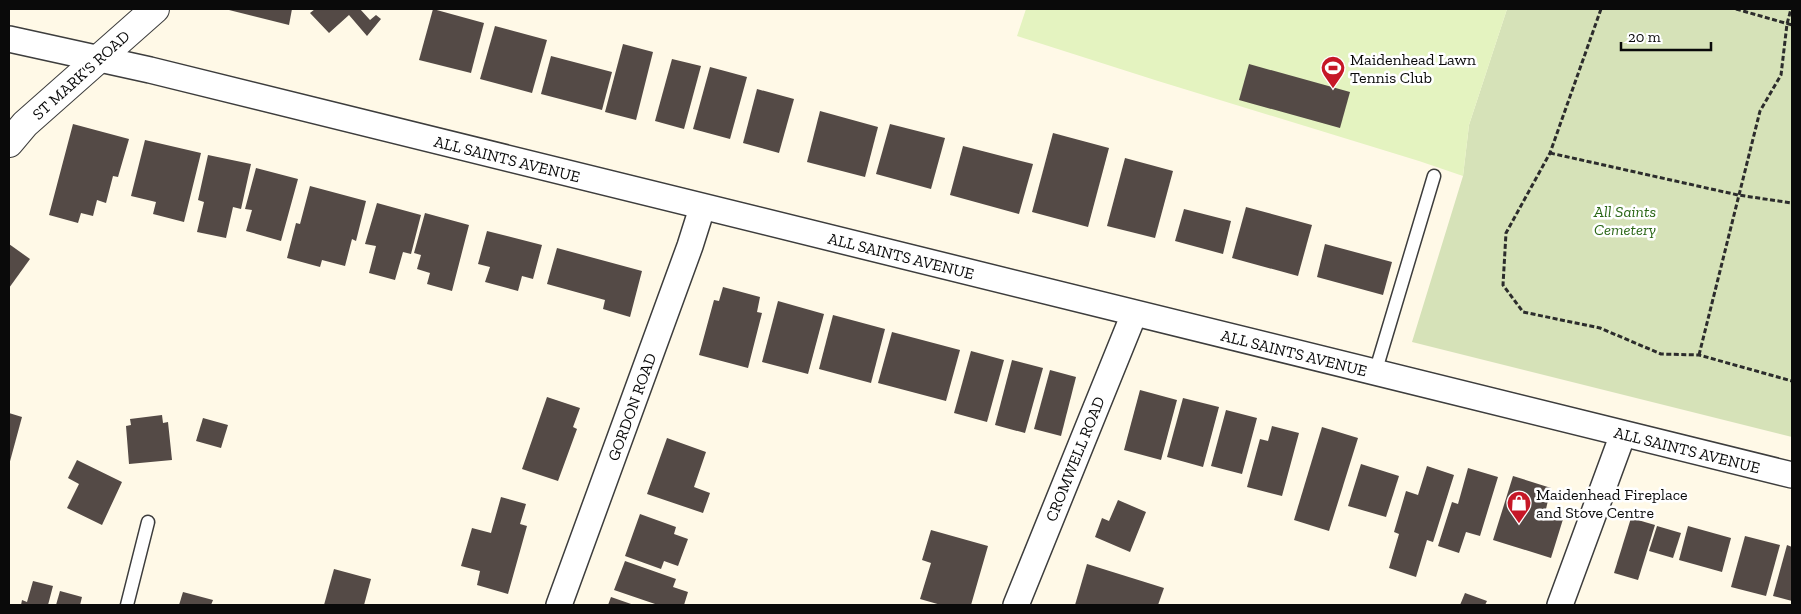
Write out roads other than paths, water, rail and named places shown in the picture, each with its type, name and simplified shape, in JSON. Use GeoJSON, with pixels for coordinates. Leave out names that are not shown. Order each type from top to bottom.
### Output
{"type":"FeatureCollection","features":[{"type":"Feature","properties":{"kind":"street","name":"ST MARK'S ROAD"},"geometry":{"type":"LineString","coordinates":[[9,143],[25,124],[155,9]]}},
{"type":"Feature","properties":{"kind":"street","name":"ALL SAINTS AVENUE"},"geometry":{"type":"LineString","coordinates":[[9,38],[99,60],[150,70],[702,208],[1792,475]]}},
{"type":"Feature","properties":{"kind":"street","name":"GORDON ROAD"},"geometry":{"type":"LineString","coordinates":[[559,605],[690,246],[702,208]]}},
{"type":"Feature","properties":{"kind":"street","name":"CROMWELL ROAD"},"geometry":{"type":"LineString","coordinates":[[1016,605],[1134,314]]}},
{"type":"Feature","properties":{"kind":"street"},"geometry":{"type":"LineString","coordinates":[[1560,605],[1623,434]]}},
{"type":"Feature","properties":{"kind":"lane"},"geometry":{"type":"LineString","coordinates":[[1375,373],[1434,176]]}},
{"type":"Feature","properties":{"kind":"lane"},"geometry":{"type":"LineString","coordinates":[[128,605],[148,522]]}},
{"type":"Feature","properties":{"kind":"place","name":"Maidenhead Lawn Tennis Club"},"geometry":{"type":"Point","coordinates":[1333,89]}},
{"type":"Feature","properties":{"kind":"place","name":"Maidenhead Fireplace and Stove Centre"},"geometry":{"type":"Point","coordinates":[1519,524]}},
{"type":"Feature","properties":{"kind":"park label","name":"All Saints Cemetery"},"geometry":{"type":"Point","coordinates":[1625,220]}}]}
